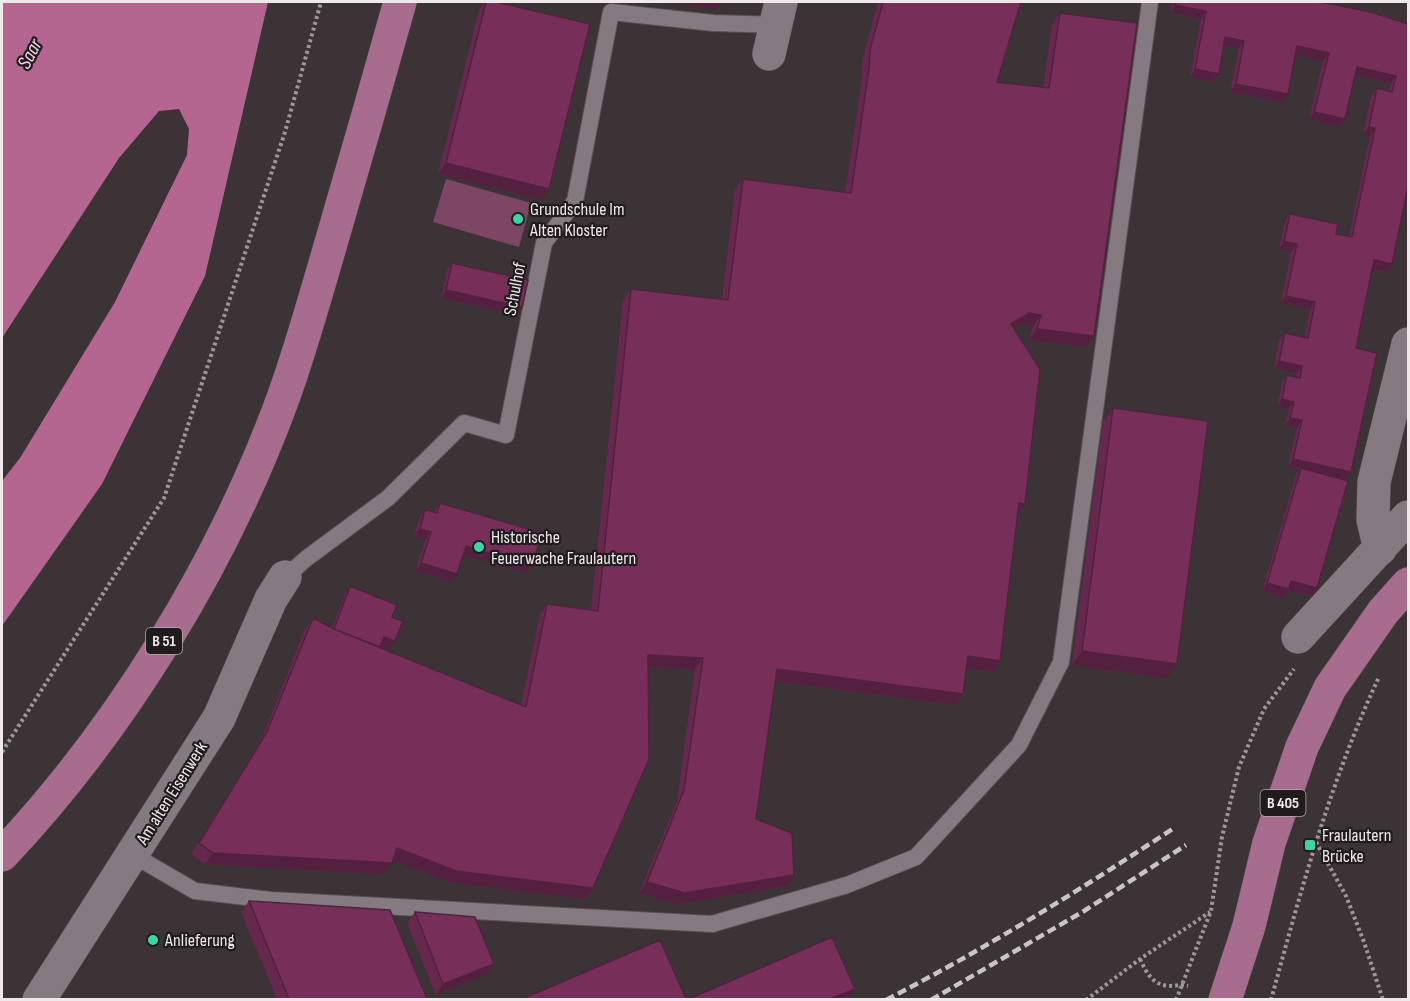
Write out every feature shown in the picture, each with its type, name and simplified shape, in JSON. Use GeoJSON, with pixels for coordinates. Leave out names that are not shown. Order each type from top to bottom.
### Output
{"type":"FeatureCollection","features":[{"type":"Feature","properties":{"kind":"main road","name":"B 51"},"geometry":{"type":"LineString","coordinates":[[2,855],[63,784],[112,720],[170,631],[203,575],[248,484],[282,401],[400,2]]}},
{"type":"Feature","properties":{"kind":"main road","name":"B 405"},"geometry":{"type":"LineString","coordinates":[[1225,999],[1249,926],[1269,843],[1302,747],[1330,688],[1375,622],[1408,584]]}},
{"type":"Feature","properties":{"kind":"street"},"geometry":{"type":"LineString","coordinates":[[1380,549],[1372,520],[1374,482],[1408,344]]}},
{"type":"Feature","properties":{"kind":"street"},"geometry":{"type":"LineString","coordinates":[[1298,651],[1408,517]]}},
{"type":"Feature","properties":{"kind":"street","name":"Am alten Eisenwerk"},"geometry":{"type":"LineString","coordinates":[[39,999],[219,718],[271,599],[285,577]]}},
{"type":"Feature","properties":{"kind":"lane"},"geometry":{"type":"LineString","coordinates":[[133,855],[195,891],[271,900],[712,924],[847,885],[916,857],[1019,745],[1061,662],[1150,2]]}},
{"type":"Feature","properties":{"kind":"lane","name":"Schulhof"},"geometry":{"type":"LineString","coordinates":[[285,577],[388,498],[464,423],[506,435],[544,243],[575,201],[611,12],[775,27]]}},
{"type":"Feature","properties":{"kind":"path"},"geometry":{"type":"LineString","coordinates":[[2,752],[164,498],[285,132],[321,2]]}},
{"type":"Feature","properties":{"kind":"path"},"geometry":{"type":"LineString","coordinates":[[1176,999],[1186,985],[1211,911],[1222,837],[1239,767],[1264,709],[1298,651]]}},
{"type":"Feature","properties":{"kind":"path"},"geometry":{"type":"LineString","coordinates":[[1271,999],[1315,842],[1361,714],[1381,672]]}},
{"type":"Feature","properties":{"kind":"path"},"geometry":{"type":"LineString","coordinates":[[1315,842],[1346,896],[1383,999]]}},
{"type":"Feature","properties":{"kind":"path"},"geometry":{"type":"LineString","coordinates":[[1086,999],[1211,911]]}},
{"type":"Feature","properties":{"kind":"path"},"geometry":{"type":"LineString","coordinates":[[1140,959],[1145,971],[1153,981],[1167,986],[1186,985]]}},
{"type":"Feature","properties":{"kind":"shaded area"},"geometry":{"type":"Polygon","coordinates":[[[446,179],[531,203],[519,247],[433,222],[446,179]]]}},
{"type":"Feature","properties":{"kind":"water","name":"Saar"},"geometry":{"type":"Polygon","coordinates":[[[2,2],[268,2],[205,276],[102,484],[2,626],[2,481],[20,458],[115,302],[187,155],[189,129],[179,109],[159,111],[119,158],[2,338],[2,2]]]}},
{"type":"Feature","properties":{"kind":"building"},"geometry":{"type":"Polygon","coordinates":[[[486,2],[496,2],[590,24],[549,189],[446,163],[486,2]]]}},
{"type":"Feature","properties":{"kind":"building"},"geometry":{"type":"Polygon","coordinates":[[[883,2],[1021,2],[997,82],[1049,88],[1060,13],[1137,23],[1094,336],[1037,329],[1041,315],[1029,313],[1011,324],[1040,369],[1025,504],[1019,503],[1000,661],[968,656],[963,694],[777,669],[756,819],[792,833],[794,875],[685,893],[647,882],[684,790],[703,658],[648,655],[649,759],[593,888],[456,871],[397,848],[392,863],[213,853],[199,843],[267,732],[313,618],[334,629],[526,707],[547,604],[598,611],[631,289],[728,300],[743,179],[851,193],[870,50],[883,2]]]}},
{"type":"Feature","properties":{"kind":"building"},"geometry":{"type":"Polygon","coordinates":[[[1176,2],[1321,2],[1371,12],[1408,24],[1408,187],[1392,264],[1374,260],[1356,348],[1377,353],[1351,472],[1293,459],[1302,420],[1290,418],[1294,402],[1282,399],[1287,375],[1300,378],[1302,366],[1279,361],[1285,333],[1308,338],[1315,302],[1286,296],[1297,244],[1284,241],[1290,214],[1338,224],[1336,234],[1352,237],[1375,128],[1369,127],[1377,88],[1392,92],[1396,76],[1357,67],[1345,119],[1314,112],[1329,53],[1297,46],[1288,94],[1236,84],[1244,41],[1225,37],[1219,74],[1195,69],[1206,11],[1175,5],[1176,2]]]}},
{"type":"Feature","properties":{"kind":"building"},"geometry":{"type":"Polygon","coordinates":[[[452,263],[528,280],[522,307],[446,290],[452,263]]]}},
{"type":"Feature","properties":{"kind":"building"},"geometry":{"type":"Polygon","coordinates":[[[1113,408],[1208,421],[1177,664],[1082,651],[1113,408]]]}},
{"type":"Feature","properties":{"kind":"building"},"geometry":{"type":"Polygon","coordinates":[[[1301,468],[1348,481],[1317,588],[1291,581],[1289,589],[1267,583],[1301,468]]]}},
{"type":"Feature","properties":{"kind":"building","name":"Historische Feuerwache Fraulautern"},"geometry":{"type":"Polygon","coordinates":[[[440,503],[542,533],[532,566],[466,546],[457,574],[421,563],[431,532],[420,529],[425,509],[437,513],[440,503]]]}},
{"type":"Feature","properties":{"kind":"building"},"geometry":{"type":"Polygon","coordinates":[[[350,586],[397,605],[392,617],[403,621],[395,641],[384,637],[380,647],[334,629],[350,586]]]}},
{"type":"Feature","properties":{"kind":"building"},"geometry":{"type":"Polygon","coordinates":[[[249,901],[390,910],[427,999],[289,999],[249,901]]]}},
{"type":"Feature","properties":{"kind":"building"},"geometry":{"type":"Polygon","coordinates":[[[415,912],[475,917],[494,964],[443,984],[415,912]]]}},
{"type":"Feature","properties":{"kind":"building"},"geometry":{"type":"Polygon","coordinates":[[[832,937],[855,989],[830,999],[689,999],[832,937]]]}},
{"type":"Feature","properties":{"kind":"building"},"geometry":{"type":"Polygon","coordinates":[[[660,940],[686,999],[522,999],[660,940]]]}},
{"type":"Feature","properties":{"kind":"railway"},"geometry":{"type":"LineString","coordinates":[[886,1000],[1032,918],[1174,828]]}},
{"type":"Feature","properties":{"kind":"railway"},"geometry":{"type":"LineString","coordinates":[[931,1000],[1084,911],[1186,845]]}},
{"type":"Feature","properties":{"kind":"place","name":"Grundschule Im Alten Kloster"},"geometry":{"type":"Point","coordinates":[518,219]}},
{"type":"Feature","properties":{"kind":"place","name":"Historische Feuerwache Fraulautern"},"geometry":{"type":"Point","coordinates":[479,547]}},
{"type":"Feature","properties":{"kind":"place","name":"Fraulautern Brücke"},"geometry":{"type":"Point","coordinates":[1310,845]}},
{"type":"Feature","properties":{"kind":"place","name":"Anlieferung"},"geometry":{"type":"Point","coordinates":[153,940]}}]}
